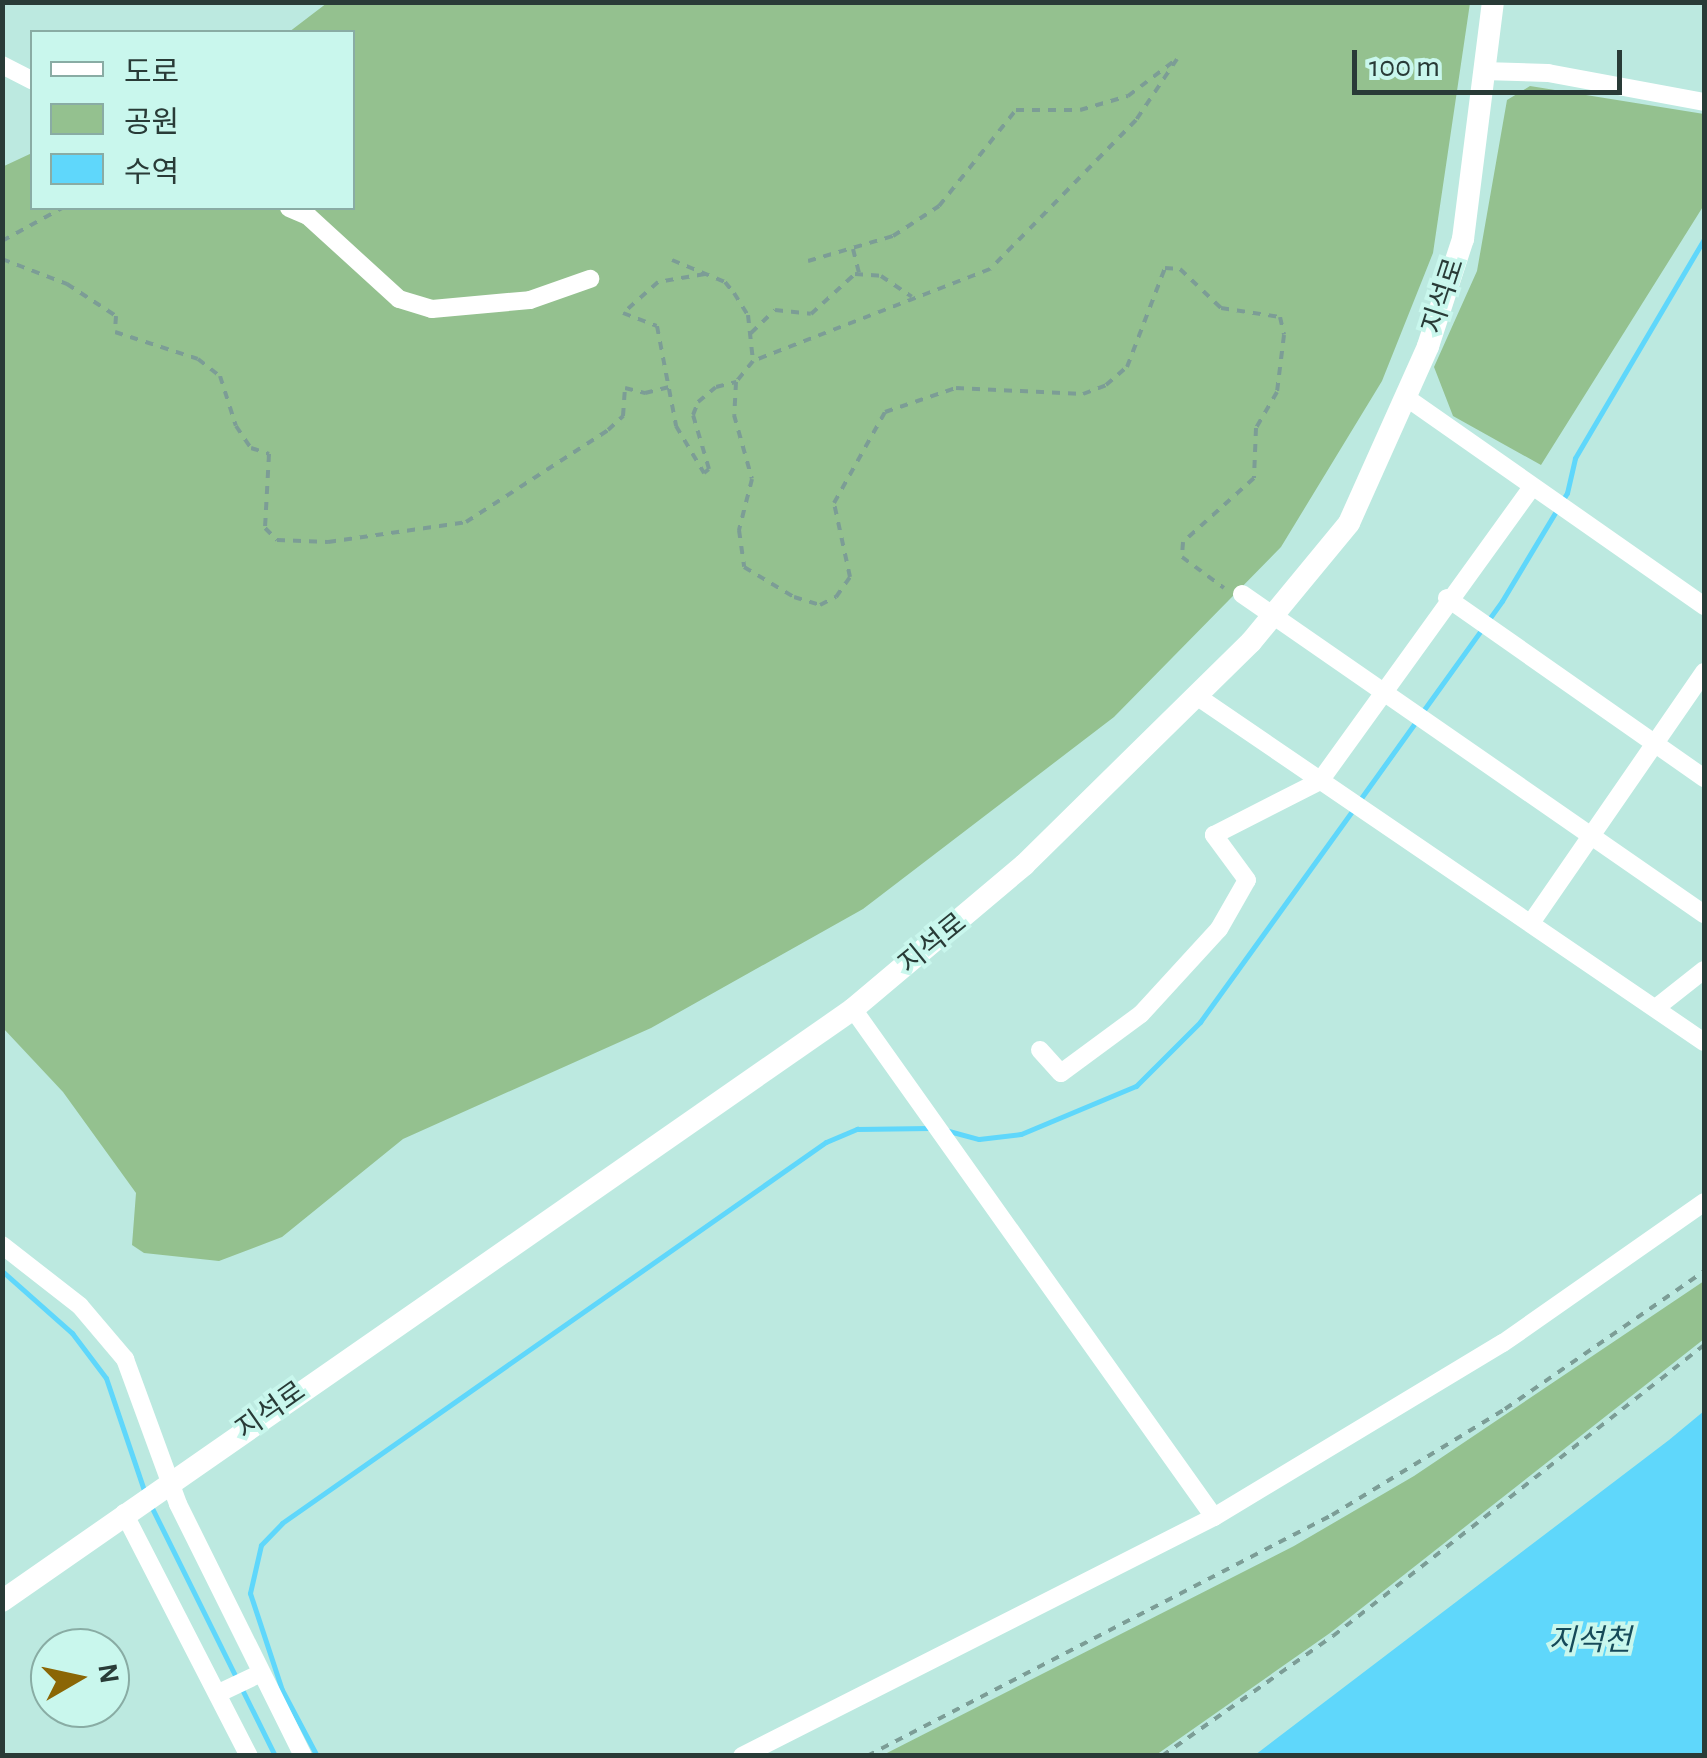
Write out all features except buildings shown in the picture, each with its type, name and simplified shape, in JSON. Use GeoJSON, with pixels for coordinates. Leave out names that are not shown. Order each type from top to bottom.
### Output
{"type":"FeatureCollection","features":[{"type":"Feature","properties":{"kind":"main road","name":"지석로"},"geometry":{"type":"LineString","coordinates":[[2,1600],[853,1009],[966,918],[1198,697],[1327,554],[1408,398],[1463,238],[1493,2]]}},
{"type":"Feature","properties":{"kind":"street"},"geometry":{"type":"LineString","coordinates":[[2,65],[30,79]]}},
{"type":"Feature","properties":{"kind":"street"},"geometry":{"type":"LineString","coordinates":[[1483,72],[1548,74],[1680,102],[1704,102]]}},
{"type":"Feature","properties":{"kind":"street"},"geometry":{"type":"LineString","coordinates":[[294,210],[308,216],[399,300],[432,309],[530,300],[590,280]]}},
{"type":"Feature","properties":{"kind":"street"},"geometry":{"type":"LineString","coordinates":[[1408,398],[1704,606]]}},
{"type":"Feature","properties":{"kind":"street"},"geometry":{"type":"LineString","coordinates":[[1040,1050],[1061,1073],[1141,1014],[1220,929],[1247,880],[1214,835],[1320,780],[1390,700],[1447,598],[1531,488]]}},
{"type":"Feature","properties":{"kind":"street"},"geometry":{"type":"LineString","coordinates":[[1233,591],[1704,914]]}},
{"type":"Feature","properties":{"kind":"street"},"geometry":{"type":"LineString","coordinates":[[1447,598],[1505,644],[1704,778]]}},
{"type":"Feature","properties":{"kind":"street"},"geometry":{"type":"LineString","coordinates":[[1530,924],[1704,672]]}},
{"type":"Feature","properties":{"kind":"street"},"geometry":{"type":"LineString","coordinates":[[1198,697],[1704,1042]]}},
{"type":"Feature","properties":{"kind":"street"},"geometry":{"type":"LineString","coordinates":[[1656,1007],[1704,970]]}},
{"type":"Feature","properties":{"kind":"street"},"geometry":{"type":"LineString","coordinates":[[853,1009],[1214,1517]]}},
{"type":"Feature","properties":{"kind":"street"},"geometry":{"type":"LineString","coordinates":[[742,1756],[1214,1517],[1502,1343],[1704,1202]]}},
{"type":"Feature","properties":{"kind":"street"},"geometry":{"type":"LineString","coordinates":[[2,1245],[107,1334],[138,1385],[178,1504],[303,1756]]}},
{"type":"Feature","properties":{"kind":"street"},"geometry":{"type":"LineString","coordinates":[[128,1510],[250,1756]]}},
{"type":"Feature","properties":{"kind":"street"},"geometry":{"type":"LineString","coordinates":[[219,1693],[260,1674]]}},
{"type":"Feature","properties":{"kind":"path"},"geometry":{"type":"LineString","coordinates":[[808,262],[893,236],[939,206],[1016,110],[1080,110],[1128,96],[1177,59],[1136,120],[990,269],[753,361],[736,382],[734,415],[752,480],[739,530],[744,567],[820,605],[836,597],[850,577],[834,503],[885,412],[956,388],[1083,394],[1106,385],[1127,366],[1165,268],[1180,269],[1221,308],[1280,317],[1284,335],[1278,392],[1256,428],[1254,478],[1183,542],[1182,557],[1233,591]]}},
{"type":"Feature","properties":{"kind":"path"},"geometry":{"type":"LineString","coordinates":[[2,241],[58,210]]}},
{"type":"Feature","properties":{"kind":"path"},"geometry":{"type":"LineString","coordinates":[[853,249],[859,274]]}},
{"type":"Feature","properties":{"kind":"path"},"geometry":{"type":"LineString","coordinates":[[2,260],[67,284],[116,316],[115,332],[198,359],[220,376],[236,426],[251,448],[269,454],[265,528],[277,540],[328,542],[466,522],[608,430],[623,416],[625,388],[645,394],[669,387]]}},
{"type":"Feature","properties":{"kind":"path"},"geometry":{"type":"LineString","coordinates":[[672,260],[705,274],[734,293],[752,333],[753,361]]}},
{"type":"Feature","properties":{"kind":"path"},"geometry":{"type":"LineString","coordinates":[[705,274],[658,282],[624,308],[623,314],[657,326],[676,426],[704,473],[709,469],[694,415],[698,402],[716,387],[736,382]]}},
{"type":"Feature","properties":{"kind":"path"},"geometry":{"type":"LineString","coordinates":[[752,333],[775,310],[811,314],[859,274],[881,276],[914,299]]}},
{"type":"Feature","properties":{"kind":"path"},"geometry":{"type":"LineString","coordinates":[[867,1756],[1332,1515],[1504,1408],[1704,1271]]}},
{"type":"Feature","properties":{"kind":"path"},"geometry":{"type":"LineString","coordinates":[[1162,1756],[1333,1636],[1704,1346]]}},
{"type":"Feature","properties":{"kind":"green space"},"geometry":{"type":"Polygon","coordinates":[[[327,3],[1470,3],[1433,253],[1382,381],[1281,547],[1114,717],[863,909],[651,1028],[403,1139],[282,1237],[219,1261],[144,1253],[132,1245],[136,1193],[63,1092],[3,1028],[2,167],[30,154],[30,210],[355,210],[355,30],[292,30],[327,3]]]}},
{"type":"Feature","properties":{"kind":"green space"},"geometry":{"type":"Polygon","coordinates":[[[1530,86],[1704,114],[1704,205],[1541,465],[1453,416],[1434,367],[1477,271],[1507,100],[1530,86]]]}},
{"type":"Feature","properties":{"kind":"green space"},"geometry":{"type":"Polygon","coordinates":[[[1704,1281],[1704,1339],[1330,1633],[1156,1755],[883,1755],[1294,1546],[1414,1476],[1704,1281]]]}},
{"type":"Feature","properties":{"kind":"water","name":"지석천"},"geometry":{"type":"Polygon","coordinates":[[[1704,1411],[1704,1755],[1255,1755],[1669,1440],[1704,1411]]]}},
{"type":"Feature","properties":{"kind":"waterway"},"geometry":{"type":"LineString","coordinates":[[1423,711],[1502,601],[1567,493],[1575,458],[1704,239]]}},
{"type":"Feature","properties":{"kind":"waterway"},"geometry":{"type":"LineString","coordinates":[[1359,801],[1417,720]]}},
{"type":"Feature","properties":{"kind":"waterway"},"geometry":{"type":"LineString","coordinates":[[945,1130],[979,1139],[1021,1134],[1136,1086],[1200,1022],[1353,810]]}},
{"type":"Feature","properties":{"kind":"waterway"},"geometry":{"type":"LineString","coordinates":[[317,1756],[282,1690],[250,1593],[261,1545],[282,1523],[826,1142],[857,1129],[929,1128]]}},
{"type":"Feature","properties":{"kind":"waterway"},"geometry":{"type":"LineString","coordinates":[[2,1271],[72,1333],[106,1378],[145,1493]]}},
{"type":"Feature","properties":{"kind":"waterway"},"geometry":{"type":"LineString","coordinates":[[152,1508],[275,1756]]}}]}
